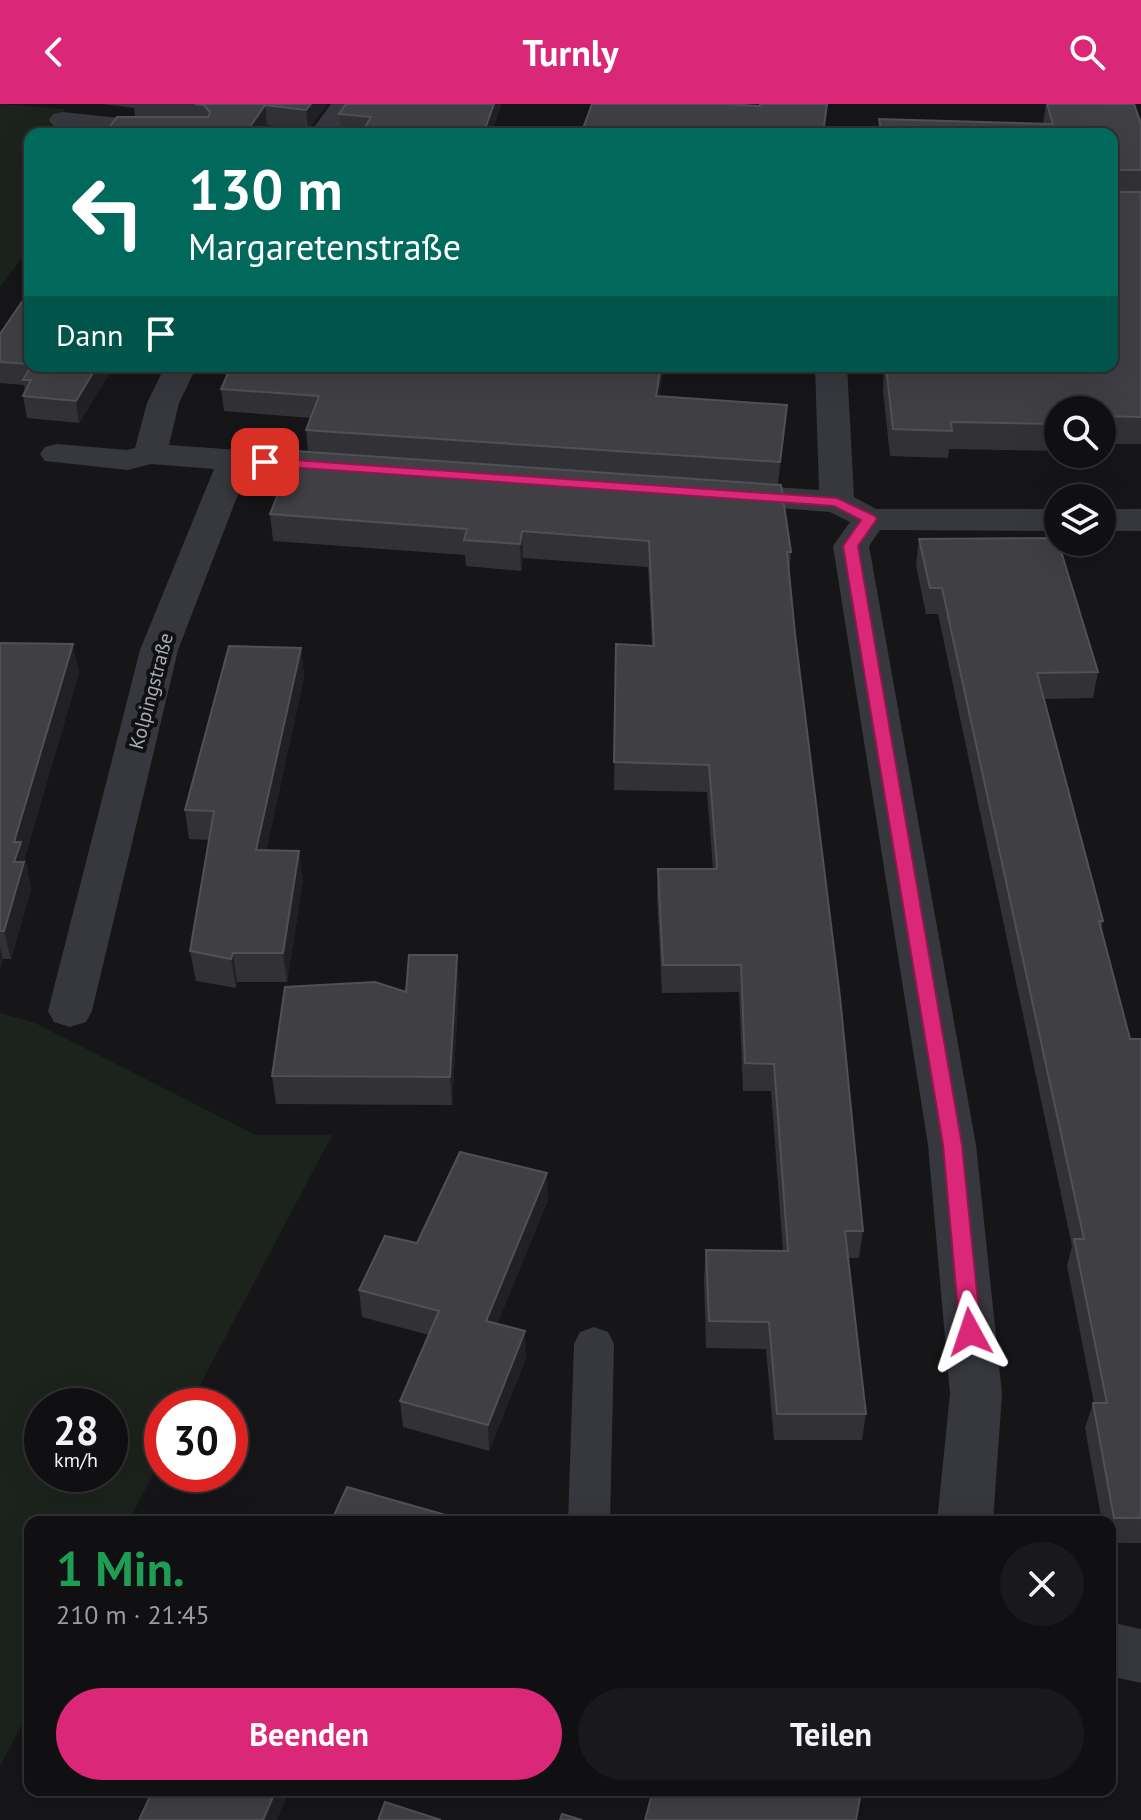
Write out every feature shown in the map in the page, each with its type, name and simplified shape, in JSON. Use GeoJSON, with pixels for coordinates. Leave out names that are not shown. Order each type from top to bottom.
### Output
{"type":"FeatureCollection","features":[{"type":"Feature","properties":{"kind":"street"},"geometry":{"type":"LineString","coordinates":[[327,128],[345,104]]}},
{"type":"Feature","properties":{"kind":"street"},"geometry":{"type":"LineString","coordinates":[[63,120],[139,128]]}},
{"type":"Feature","properties":{"kind":"street"},"geometry":{"type":"LineString","coordinates":[[150,454],[163,403],[178,372]]}},
{"type":"Feature","properties":{"kind":"street"},"geometry":{"type":"LineString","coordinates":[[832,372],[853,510],[851,546],[952,1145],[976,1394],[966,1516]]}},
{"type":"Feature","properties":{"kind":"street"},"geometry":{"type":"LineString","coordinates":[[57,454],[128,460],[150,454],[376,470]]}},
{"type":"Feature","properties":{"kind":"street","name":"Kolpingstraße"},"geometry":{"type":"LineString","coordinates":[[70,1011],[159,650],[234,460]]}},
{"type":"Feature","properties":{"kind":"street"},"geometry":{"type":"LineString","coordinates":[[694,492],[853,510],[1044,519]]}},
{"type":"Feature","properties":{"kind":"street"},"geometry":{"type":"LineString","coordinates":[[1116,520],[1141,520]]}},
{"type":"Feature","properties":{"kind":"street"},"geometry":{"type":"LineString","coordinates":[[1116,1650],[1141,1656]]}},
{"type":"Feature","properties":{"kind":"lane"},"geometry":{"type":"LineString","coordinates":[[589,1516],[594,1344]]}},
{"type":"Feature","properties":{"kind":"shaded area"},"geometry":{"type":"Polygon","coordinates":[[[0,104],[65,109],[50,127],[58,128],[24,128],[24,255],[0,287],[0,104]]]}},
{"type":"Feature","properties":{"kind":"shaded area"},"geometry":{"type":"Polygon","coordinates":[[[0,1013],[35,1023],[256,1135],[332,1135],[198,1388],[144,1388],[144,1491],[131,1516],[24,1516],[24,1720],[0,1766],[0,1013]]]}},
{"type":"Feature","properties":{"kind":"building"},"geometry":{"type":"Polygon","coordinates":[[[195,104],[311,104],[306,110],[265,105],[249,128],[109,128],[117,117],[208,117],[210,112],[204,105],[195,104]]]}},
{"type":"Feature","properties":{"kind":"building"},"geometry":{"type":"Polygon","coordinates":[[[346,104],[494,104],[485,128],[365,128],[371,117],[339,114],[346,104]]]}},
{"type":"Feature","properties":{"kind":"building"},"geometry":{"type":"Polygon","coordinates":[[[592,104],[827,104],[824,128],[583,128],[592,104]]]}},
{"type":"Feature","properties":{"kind":"building"},"geometry":{"type":"Polygon","coordinates":[[[1047,104],[1134,104],[1141,124],[1141,170],[1118,170],[1118,128],[881,128],[879,119],[1053,124],[1047,104]]]}},
{"type":"Feature","properties":{"kind":"building"},"geometry":{"type":"Polygon","coordinates":[[[1118,192],[1141,192],[1141,417],[1116,416],[1116,396],[1044,396],[1044,424],[951,422],[952,431],[893,429],[887,372],[1118,372],[1118,192]]]}},
{"type":"Feature","properties":{"kind":"building"},"geometry":{"type":"Polygon","coordinates":[[[24,299],[24,364],[0,362],[0,334],[24,299]]]}},
{"type":"Feature","properties":{"kind":"building"},"geometry":{"type":"Polygon","coordinates":[[[28,372],[93,372],[76,401],[23,396],[31,380],[23,380],[28,372]]]}},
{"type":"Feature","properties":{"kind":"building"},"geometry":{"type":"Polygon","coordinates":[[[228,372],[660,372],[656,396],[787,405],[780,462],[306,430],[319,396],[221,389],[228,372]]]}},
{"type":"Feature","properties":{"kind":"building"},"geometry":{"type":"Polygon","coordinates":[[[295,451],[781,485],[791,552],[787,552],[795,634],[840,997],[863,1231],[845,1231],[866,1414],[777,1414],[769,1322],[709,1321],[706,1250],[788,1251],[774,1064],[745,1063],[741,965],[663,965],[658,869],[716,869],[717,866],[709,765],[614,762],[616,644],[654,646],[649,541],[522,531],[520,544],[464,540],[467,529],[270,514],[295,451]]]}},
{"type":"Feature","properties":{"kind":"building"},"geometry":{"type":"Polygon","coordinates":[[[1044,538],[1044,556],[1063,556],[1098,672],[1037,673],[1103,921],[1099,921],[1130,1039],[1141,1039],[1141,1518],[1114,1516],[1093,1403],[1107,1403],[1074,1239],[1084,1239],[942,588],[930,588],[919,539],[1044,538]]]}},
{"type":"Feature","properties":{"kind":"building"},"geometry":{"type":"Polygon","coordinates":[[[0,643],[73,644],[14,842],[21,842],[14,862],[24,862],[4,931],[0,931],[0,643]]]}},
{"type":"Feature","properties":{"kind":"building"},"geometry":{"type":"Polygon","coordinates":[[[229,646],[301,648],[256,850],[299,851],[283,953],[233,953],[231,959],[190,951],[214,811],[185,810],[229,646]]]}},
{"type":"Feature","properties":{"kind":"building"},"geometry":{"type":"Polygon","coordinates":[[[409,955],[457,955],[450,1077],[272,1076],[285,987],[375,982],[406,992],[409,955]]]}},
{"type":"Feature","properties":{"kind":"building"},"geometry":{"type":"Polygon","coordinates":[[[460,1152],[547,1173],[486,1321],[525,1331],[488,1425],[400,1401],[439,1311],[359,1290],[385,1236],[417,1243],[460,1152]]]}},
{"type":"Feature","properties":{"kind":"building"},"geometry":{"type":"Polygon","coordinates":[[[347,1487],[449,1516],[334,1516],[347,1487]]]}},
{"type":"Feature","properties":{"kind":"building"},"geometry":{"type":"Polygon","coordinates":[[[150,1796],[273,1796],[263,1820],[139,1820],[150,1796]]]}},
{"type":"Feature","properties":{"kind":"building"},"geometry":{"type":"Polygon","coordinates":[[[651,1796],[860,1798],[856,1820],[645,1820],[651,1796]]]}},
{"type":"Feature","properties":{"kind":"building"},"geometry":{"type":"Polygon","coordinates":[[[385,1802],[441,1820],[378,1820],[385,1802]]]}},
{"type":"Feature","properties":{"kind":"building"},"geometry":{"type":"Polygon","coordinates":[[[562,1814],[582,1820],[560,1820],[562,1814]]]}},
{"type":"Feature","properties":{"kind":"route"},"geometry":{"type":"LineString","coordinates":[[265,462],[837,502],[870,519],[851,546],[952,1145],[970,1332]]}}]}
